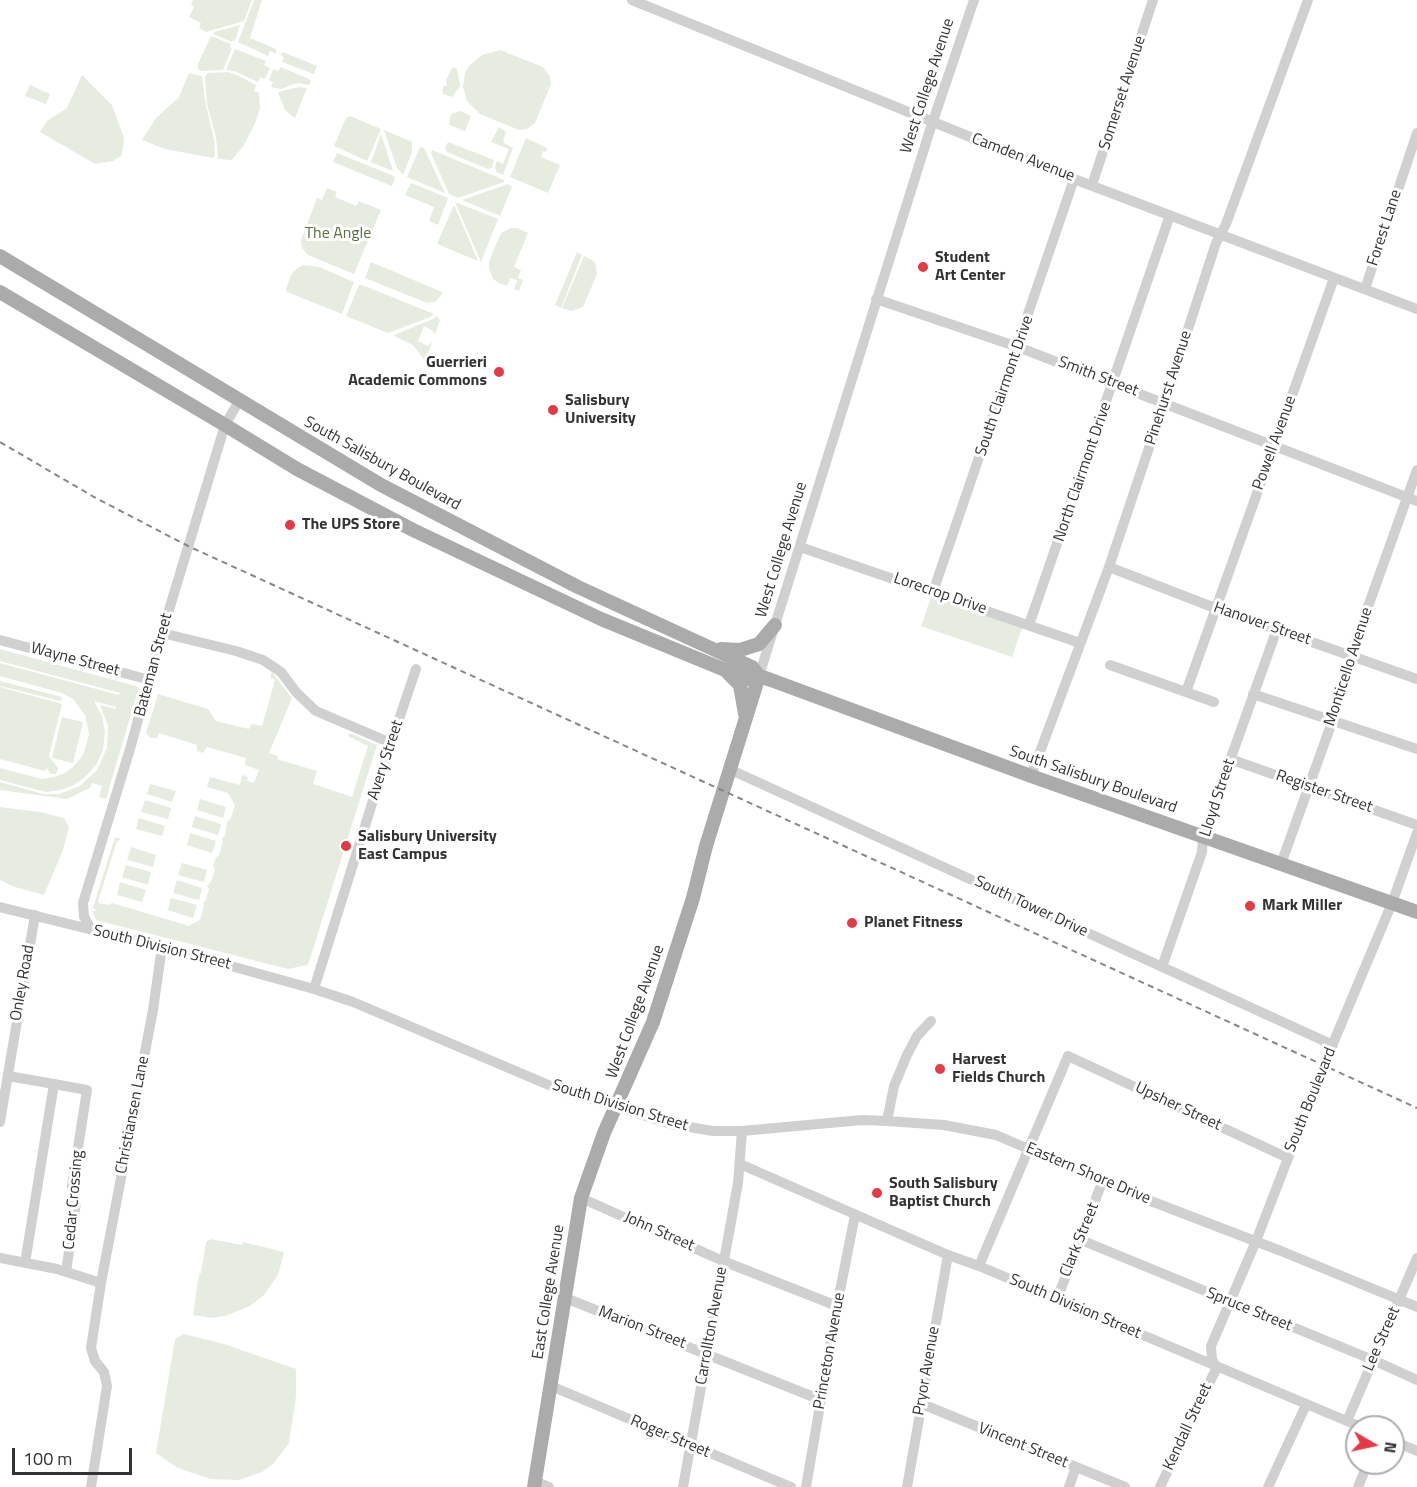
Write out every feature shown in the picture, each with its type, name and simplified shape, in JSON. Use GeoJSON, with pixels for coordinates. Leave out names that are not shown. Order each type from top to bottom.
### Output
{"type":"FeatureCollection","features":[{"type":"Feature","properties":{"kind":"main road","name":"South Salisbury Boulevard"},"geometry":{"type":"LineString","coordinates":[[0,256],[379,484],[578,587],[752,667],[759,676],[1031,776],[1417,912]]}},
{"type":"Feature","properties":{"kind":"main road","name":"South Salisbury Boulevard"},"geometry":{"type":"LineString","coordinates":[[0,292],[297,469],[405,526],[601,619],[747,679],[759,676]]}},
{"type":"Feature","properties":{"kind":"main road"},"geometry":{"type":"LineString","coordinates":[[516,579],[536,579],[568,595],[574,594],[578,587]]}},
{"type":"Feature","properties":{"kind":"main road"},"geometry":{"type":"LineString","coordinates":[[711,648],[740,650],[759,644],[775,625]]}},
{"type":"Feature","properties":{"kind":"main road"},"geometry":{"type":"LineString","coordinates":[[722,669],[740,685],[745,719]]}},
{"type":"Feature","properties":{"kind":"main road","name":"West College Avenue"},"geometry":{"type":"LineString","coordinates":[[616,1107],[653,1022],[693,898],[729,769],[759,676]]}},
{"type":"Feature","properties":{"kind":"main road","name":"East College Avenue"},"geometry":{"type":"LineString","coordinates":[[534,1484],[581,1198],[604,1133],[616,1107]]}},
{"type":"Feature","properties":{"kind":"street","name":"Camden Avenue"},"geometry":{"type":"LineString","coordinates":[[632,0],[1074,179],[1417,309]]}},
{"type":"Feature","properties":{"kind":"street","name":"West College Avenue"},"geometry":{"type":"LineString","coordinates":[[759,676],[876,299],[974,0]]}},
{"type":"Feature","properties":{"kind":"street","name":"Somerset Avenue"},"geometry":{"type":"LineString","coordinates":[[1092,185],[1153,0]]}},
{"type":"Feature","properties":{"kind":"street","name":"Pinehurst Avenue"},"geometry":{"type":"LineString","coordinates":[[1031,776],[1109,567],[1216,243],[1226,224],[1308,0]]}},
{"type":"Feature","properties":{"kind":"street","name":"Forest Lane"},"geometry":{"type":"LineString","coordinates":[[1365,290],[1417,133]]}},
{"type":"Feature","properties":{"kind":"street","name":"South Clairmont Drive"},"geometry":{"type":"LineString","coordinates":[[933,592],[1074,179]]}},
{"type":"Feature","properties":{"kind":"street","name":"North Clairmont Drive"},"geometry":{"type":"LineString","coordinates":[[1029,625],[1170,215]]}},
{"type":"Feature","properties":{"kind":"street","name":"Powell Avenue"},"geometry":{"type":"LineString","coordinates":[[1186,692],[1334,278]]}},
{"type":"Feature","properties":{"kind":"street","name":"Smith Street"},"geometry":{"type":"LineString","coordinates":[[876,299],[1018,347],[1412,500]]}},
{"type":"Feature","properties":{"kind":"street","name":"Bateman Street"},"geometry":{"type":"LineString","coordinates":[[92,930],[84,917],[83,903],[225,425],[239,400]]}},
{"type":"Feature","properties":{"kind":"street","name":"Monticello Avenue"},"geometry":{"type":"LineString","coordinates":[[1281,864],[1332,722],[1351,654],[1412,500],[1417,470]]}},
{"type":"Feature","properties":{"kind":"street","name":"Lorecrop Drive"},"geometry":{"type":"LineString","coordinates":[[800,547],[1080,643]]}},
{"type":"Feature","properties":{"kind":"street","name":"Hanover Street"},"geometry":{"type":"LineString","coordinates":[[1109,567],[1215,608],[1417,679]]}},
{"type":"Feature","properties":{"kind":"street","name":"Lloyd Street"},"geometry":{"type":"LineString","coordinates":[[1162,967],[1202,852],[1203,836],[1276,629]]}},
{"type":"Feature","properties":{"kind":"street"},"geometry":{"type":"LineString","coordinates":[[162,633],[263,660],[281,672],[296,692],[316,711],[391,743]]}},
{"type":"Feature","properties":{"kind":"street","name":"Wayne Street"},"geometry":{"type":"LineString","coordinates":[[0,640],[150,680]]}},
{"type":"Feature","properties":{"kind":"street"},"geometry":{"type":"LineString","coordinates":[[1110,665],[1214,702]]}},
{"type":"Feature","properties":{"kind":"street","name":"Avery Street"},"geometry":{"type":"LineString","coordinates":[[314,989],[416,669]]}},
{"type":"Feature","properties":{"kind":"street"},"geometry":{"type":"LineString","coordinates":[[1253,694],[1417,749]]}},
{"type":"Feature","properties":{"kind":"street","name":"Register Street"},"geometry":{"type":"LineString","coordinates":[[1230,759],[1417,825]]}},
{"type":"Feature","properties":{"kind":"street","name":"South Tower Drive"},"geometry":{"type":"LineString","coordinates":[[729,769],[1333,1045]]}},
{"type":"Feature","properties":{"kind":"street","name":"South Boulevard"},"geometry":{"type":"LineString","coordinates":[[1216,1366],[1212,1360],[1211,1346],[1256,1241],[1392,903],[1417,833]]}},
{"type":"Feature","properties":{"kind":"street","name":"South Division Street"},"geometry":{"type":"LineString","coordinates":[[0,907],[162,947],[314,989],[352,1002],[551,1086],[670,1124],[713,1131],[742,1131]]}},
{"type":"Feature","properties":{"kind":"street","name":"Onley Road"},"geometry":{"type":"LineString","coordinates":[[0,1122],[8,1077],[6,1054],[35,915]]}},
{"type":"Feature","properties":{"kind":"street","name":"Christiansen Lane"},"geometry":{"type":"LineString","coordinates":[[101,1282],[153,1010],[162,947]]}},
{"type":"Feature","properties":{"kind":"street"},"geometry":{"type":"LineString","coordinates":[[887,1121],[894,1086],[907,1055],[917,1036],[931,1021]]}},
{"type":"Feature","properties":{"kind":"street","name":"Upsher Street"},"geometry":{"type":"LineString","coordinates":[[1030,1148],[1068,1056],[1288,1158]]}},
{"type":"Feature","properties":{"kind":"street","name":"Cedar Crossing"},"geometry":{"type":"LineString","coordinates":[[8,1077],[87,1090],[72,1186],[76,1203],[66,1272]]}},
{"type":"Feature","properties":{"kind":"street"},"geometry":{"type":"LineString","coordinates":[[26,1263],[54,1084]]}},
{"type":"Feature","properties":{"kind":"street","name":"Eastern Shore Drive"},"geometry":{"type":"LineString","coordinates":[[742,1131],[862,1120],[921,1122],[972,1129],[996,1135],[1143,1198],[1256,1241],[1417,1307]]}},
{"type":"Feature","properties":{"kind":"street"},"geometry":{"type":"LineString","coordinates":[[740,1164],[742,1131]]}},
{"type":"Feature","properties":{"kind":"street"},"geometry":{"type":"LineString","coordinates":[[980,1266],[1030,1148]]}},
{"type":"Feature","properties":{"kind":"street","name":"South Division Street"},"geometry":{"type":"LineString","coordinates":[[740,1164],[948,1255],[980,1266],[1306,1405],[1345,1419]]}},
{"type":"Feature","properties":{"kind":"street","name":"Carrollton Avenue"},"geometry":{"type":"LineString","coordinates":[[683,1487],[740,1164]]}},
{"type":"Feature","properties":{"kind":"street","name":"Clark Street"},"geometry":{"type":"LineString","coordinates":[[1057,1299],[1103,1180]]}},
{"type":"Feature","properties":{"kind":"street","name":"John Street"},"geometry":{"type":"LineString","coordinates":[[581,1198],[723,1261],[837,1306]]}},
{"type":"Feature","properties":{"kind":"street","name":"Princeton Avenue"},"geometry":{"type":"LineString","coordinates":[[806,1487],[855,1215]]}},
{"type":"Feature","properties":{"kind":"street","name":"Spruce Street"},"geometry":{"type":"LineString","coordinates":[[1081,1240],[1417,1380]]}},
{"type":"Feature","properties":{"kind":"street","name":"Pryor Avenue"},"geometry":{"type":"LineString","coordinates":[[907,1487],[948,1255]]}},
{"type":"Feature","properties":{"kind":"street","name":"Cedar Crossing"},"geometry":{"type":"LineString","coordinates":[[0,1258],[101,1282]]}},
{"type":"Feature","properties":{"kind":"street","name":"Lee Street"},"geometry":{"type":"LineString","coordinates":[[1349,1415],[1417,1258]]}},
{"type":"Feature","properties":{"kind":"street"},"geometry":{"type":"LineString","coordinates":[[91,1487],[107,1386],[104,1372],[95,1361],[91,1348],[101,1282]]}},
{"type":"Feature","properties":{"kind":"street","name":"Marion Street"},"geometry":{"type":"LineString","coordinates":[[563,1297],[821,1400]]}},
{"type":"Feature","properties":{"kind":"street","name":"Kendall Street"},"geometry":{"type":"LineString","coordinates":[[1160,1487],[1216,1366]]}},
{"type":"Feature","properties":{"kind":"street","name":"Roger Street"},"geometry":{"type":"LineString","coordinates":[[551,1386],[791,1487]]}},
{"type":"Feature","properties":{"kind":"street","name":"Vincent Street"},"geometry":{"type":"LineString","coordinates":[[922,1404],[1125,1487]]}},
{"type":"Feature","properties":{"kind":"street"},"geometry":{"type":"LineString","coordinates":[[1268,1487],[1306,1405]]}},
{"type":"Feature","properties":{"kind":"street"},"geometry":{"type":"LineString","coordinates":[[1069,1487],[1076,1467]]}},
{"type":"Feature","properties":{"kind":"street"},"geometry":{"type":"LineString","coordinates":[[534,1484],[549,1487]]}},
{"type":"Feature","properties":{"kind":"green space"},"geometry":{"type":"Polygon","coordinates":[[[193,0],[252,0],[244,21],[206,32],[199,28],[201,23],[189,17],[194,7],[191,5],[193,0]]]}},
{"type":"Feature","properties":{"kind":"green space"},"geometry":{"type":"Polygon","coordinates":[[[254,0],[262,0],[250,38],[276,49],[276,54],[270,51],[268,56],[238,42],[254,0]]]}},
{"type":"Feature","properties":{"kind":"green space"},"geometry":{"type":"Polygon","coordinates":[[[240,25],[235,41],[232,42],[213,34],[214,32],[240,25]]]}},
{"type":"Feature","properties":{"kind":"green space"},"geometry":{"type":"Polygon","coordinates":[[[211,36],[231,44],[232,48],[223,70],[200,71],[197,66],[211,36]]]}},
{"type":"Feature","properties":{"kind":"green space"},"geometry":{"type":"Polygon","coordinates":[[[235,49],[266,61],[264,65],[270,68],[265,79],[260,77],[258,82],[234,71],[226,70],[235,49]]]}},
{"type":"Feature","properties":{"kind":"green space"},"geometry":{"type":"Polygon","coordinates":[[[500,50],[543,67],[550,76],[551,84],[535,123],[527,129],[519,130],[480,114],[467,101],[463,87],[465,73],[469,66],[482,55],[500,50]]]}},
{"type":"Feature","properties":{"kind":"green space"},"geometry":{"type":"Polygon","coordinates":[[[283,52],[317,66],[314,74],[282,62],[284,57],[280,55],[283,52]]]}},
{"type":"Feature","properties":{"kind":"green space"},"geometry":{"type":"Polygon","coordinates":[[[281,67],[309,79],[311,81],[309,85],[297,83],[281,89],[271,87],[273,82],[269,80],[273,69],[278,71],[281,67]]]}},
{"type":"Feature","properties":{"kind":"green space"},"geometry":{"type":"Polygon","coordinates":[[[455,67],[460,86],[452,97],[443,94],[442,91],[444,86],[447,86],[446,80],[452,68],[455,67]]]}},
{"type":"Feature","properties":{"kind":"green space"},"geometry":{"type":"Polygon","coordinates":[[[227,72],[237,75],[256,85],[254,91],[259,93],[260,108],[255,123],[244,145],[232,160],[218,159],[216,137],[207,104],[205,77],[208,73],[227,72]]]}},
{"type":"Feature","properties":{"kind":"green space"},"geometry":{"type":"Polygon","coordinates":[[[189,73],[202,76],[214,140],[215,156],[213,158],[165,149],[142,140],[156,118],[179,97],[189,73]]]}},
{"type":"Feature","properties":{"kind":"green space"},"geometry":{"type":"Polygon","coordinates":[[[82,75],[112,105],[124,138],[122,155],[113,161],[95,164],[40,132],[47,121],[67,108],[82,75]]]}},
{"type":"Feature","properties":{"kind":"green space"},"geometry":{"type":"Polygon","coordinates":[[[30,85],[50,94],[46,104],[25,96],[30,85]]]}},
{"type":"Feature","properties":{"kind":"green space"},"geometry":{"type":"Polygon","coordinates":[[[299,87],[307,88],[295,118],[285,110],[278,92],[299,87]]]}},
{"type":"Feature","properties":{"kind":"green space"},"geometry":{"type":"Polygon","coordinates":[[[460,111],[471,116],[465,131],[449,125],[451,114],[460,111]]]}},
{"type":"Feature","properties":{"kind":"green space"},"geometry":{"type":"Polygon","coordinates":[[[350,116],[381,129],[367,161],[334,146],[346,118],[350,116]]]}},
{"type":"Feature","properties":{"kind":"green space"},"geometry":{"type":"Polygon","coordinates":[[[499,127],[506,132],[503,142],[513,148],[503,175],[496,172],[495,166],[497,161],[503,164],[509,149],[491,142],[499,127]]]}},
{"type":"Feature","properties":{"kind":"green space"},"geometry":{"type":"Polygon","coordinates":[[[384,130],[412,142],[412,152],[403,175],[397,168],[384,130]]]}},
{"type":"Feature","properties":{"kind":"green space"},"geometry":{"type":"Polygon","coordinates":[[[381,134],[393,171],[371,162],[381,134]]]}},
{"type":"Feature","properties":{"kind":"green space"},"geometry":{"type":"Polygon","coordinates":[[[526,138],[547,148],[541,157],[560,165],[548,193],[510,177],[526,138]]]}},
{"type":"Feature","properties":{"kind":"green space"},"geometry":{"type":"Polygon","coordinates":[[[448,142],[494,160],[492,168],[488,169],[447,152],[445,148],[448,142]]]}},
{"type":"Feature","properties":{"kind":"green space"},"geometry":{"type":"Polygon","coordinates":[[[420,147],[424,148],[445,193],[407,177],[420,147]]]}},
{"type":"Feature","properties":{"kind":"green space"},"geometry":{"type":"Polygon","coordinates":[[[432,150],[504,180],[504,182],[458,198],[449,194],[431,153],[432,150]]]}},
{"type":"Feature","properties":{"kind":"green space"},"geometry":{"type":"Polygon","coordinates":[[[337,153],[394,176],[392,186],[333,162],[337,153]]]}},
{"type":"Feature","properties":{"kind":"green space"},"geometry":{"type":"Polygon","coordinates":[[[411,183],[448,198],[438,225],[429,221],[434,207],[405,195],[411,183]]]}},
{"type":"Feature","properties":{"kind":"green space"},"geometry":{"type":"Polygon","coordinates":[[[508,184],[512,187],[500,216],[462,200],[508,184]]]}},
{"type":"Feature","properties":{"kind":"green space","name":"The Angle"},"geometry":{"type":"Polygon","coordinates":[[[327,188],[337,192],[335,197],[356,206],[359,201],[381,210],[354,274],[308,255],[302,248],[301,240],[317,198],[322,200],[327,188]]]}},
{"type":"Feature","properties":{"kind":"green space"},"geometry":{"type":"Polygon","coordinates":[[[455,202],[498,219],[481,262],[455,202]]]}},
{"type":"Feature","properties":{"kind":"green space"},"geometry":{"type":"Polygon","coordinates":[[[454,205],[478,261],[437,244],[454,205]]]}},
{"type":"Feature","properties":{"kind":"green space"},"geometry":{"type":"Polygon","coordinates":[[[511,228],[528,233],[514,267],[521,270],[518,278],[523,280],[519,291],[514,289],[517,280],[510,278],[507,286],[499,283],[493,279],[489,268],[489,261],[501,233],[511,228]]]}},
{"type":"Feature","properties":{"kind":"green space"},"geometry":{"type":"Polygon","coordinates":[[[577,252],[582,255],[561,308],[555,305],[577,252]]]}},
{"type":"Feature","properties":{"kind":"green space"},"geometry":{"type":"Polygon","coordinates":[[[584,256],[595,262],[597,274],[583,307],[571,311],[562,308],[584,256]]]}},
{"type":"Feature","properties":{"kind":"green space"},"geometry":{"type":"Polygon","coordinates":[[[371,262],[442,292],[442,294],[435,302],[427,303],[365,278],[371,262]]]}},
{"type":"Feature","properties":{"kind":"green space"},"geometry":{"type":"Polygon","coordinates":[[[303,265],[319,267],[354,282],[342,314],[287,292],[291,275],[303,265]]]}},
{"type":"Feature","properties":{"kind":"green space"},"geometry":{"type":"Polygon","coordinates":[[[359,285],[434,314],[388,333],[346,316],[359,285]]]}},
{"type":"Feature","properties":{"kind":"green space"},"geometry":{"type":"Polygon","coordinates":[[[436,316],[440,320],[435,334],[424,326],[418,341],[428,346],[432,342],[425,361],[413,345],[394,336],[433,319],[436,316]]]}},
{"type":"Feature","properties":{"kind":"green space"},"geometry":{"type":"Polygon","coordinates":[[[931,597],[1022,628],[1012,657],[921,626],[931,597]]]}},
{"type":"Feature","properties":{"kind":"green space"},"geometry":{"type":"Polygon","coordinates":[[[0,649],[139,687],[106,799],[99,797],[102,786],[92,783],[90,788],[67,799],[0,790],[0,782],[43,794],[59,794],[80,786],[97,770],[107,748],[108,726],[100,705],[116,709],[116,707],[94,701],[102,716],[105,732],[103,750],[96,765],[74,785],[46,792],[0,780],[0,768],[42,779],[65,773],[83,755],[89,735],[85,715],[73,699],[62,693],[0,676],[0,663],[119,695],[120,693],[0,661],[0,649]]]}},
{"type":"Feature","properties":{"kind":"green space"},"geometry":{"type":"Polygon","coordinates":[[[272,672],[292,698],[269,753],[278,756],[277,759],[317,771],[313,784],[352,797],[368,746],[348,736],[350,733],[377,745],[307,965],[288,969],[96,920],[92,911],[97,911],[93,908],[115,837],[121,839],[117,841],[99,903],[108,905],[112,903],[189,926],[200,920],[203,903],[209,889],[207,886],[215,870],[213,866],[215,859],[219,855],[227,822],[231,818],[235,805],[228,793],[207,787],[210,777],[240,785],[242,775],[248,777],[247,781],[254,783],[259,770],[245,765],[246,758],[207,747],[203,753],[197,751],[197,745],[159,733],[157,738],[151,738],[146,733],[158,694],[208,709],[216,721],[249,729],[251,724],[262,726],[275,680],[270,677],[272,672]]]}},
{"type":"Feature","properties":{"kind":"green space"},"geometry":{"type":"Polygon","coordinates":[[[0,681],[62,697],[61,701],[0,686],[0,681]]]}},
{"type":"Feature","properties":{"kind":"green space"},"geometry":{"type":"Polygon","coordinates":[[[0,687],[62,704],[49,756],[58,768],[56,774],[51,774],[46,768],[45,771],[0,759],[0,687]]]}},
{"type":"Feature","properties":{"kind":"green space"},"geometry":{"type":"Polygon","coordinates":[[[62,717],[83,722],[73,763],[52,758],[62,717]]]}},
{"type":"Feature","properties":{"kind":"green space"},"geometry":{"type":"Polygon","coordinates":[[[150,784],[176,791],[172,802],[147,794],[150,784]]]}},
{"type":"Feature","properties":{"kind":"green space"},"geometry":{"type":"Polygon","coordinates":[[[200,799],[226,807],[223,818],[197,810],[200,799]]]}},
{"type":"Feature","properties":{"kind":"green space"},"geometry":{"type":"Polygon","coordinates":[[[145,800],[171,808],[168,819],[141,812],[145,800]]]}},
{"type":"Feature","properties":{"kind":"green space"},"geometry":{"type":"Polygon","coordinates":[[[0,807],[40,812],[64,818],[69,827],[63,850],[44,895],[0,880],[0,807]]]}},
{"type":"Feature","properties":{"kind":"green space"},"geometry":{"type":"Polygon","coordinates":[[[195,816],[221,824],[218,835],[192,827],[195,816]]]}},
{"type":"Feature","properties":{"kind":"green space"},"geometry":{"type":"Polygon","coordinates":[[[139,818],[165,826],[162,836],[136,829],[139,818]]]}},
{"type":"Feature","properties":{"kind":"green space"},"geometry":{"type":"Polygon","coordinates":[[[190,833],[216,841],[212,853],[187,845],[190,833]]]}},
{"type":"Feature","properties":{"kind":"green space"},"geometry":{"type":"Polygon","coordinates":[[[131,847],[156,855],[153,867],[127,860],[131,847]]]}},
{"type":"Feature","properties":{"kind":"green space"},"geometry":{"type":"Polygon","coordinates":[[[182,863],[207,870],[204,882],[178,875],[182,863]]]}},
{"type":"Feature","properties":{"kind":"green space"},"geometry":{"type":"Polygon","coordinates":[[[126,865],[151,872],[148,885],[122,877],[126,865]]]}},
{"type":"Feature","properties":{"kind":"green space"},"geometry":{"type":"Polygon","coordinates":[[[177,880],[202,888],[199,900],[173,893],[177,880]]]}},
{"type":"Feature","properties":{"kind":"green space"},"geometry":{"type":"Polygon","coordinates":[[[120,882],[146,890],[142,902],[117,895],[120,882]]]}},
{"type":"Feature","properties":{"kind":"green space"},"geometry":{"type":"Polygon","coordinates":[[[171,898],[197,905],[193,918],[168,910],[171,898]]]}},
{"type":"Feature","properties":{"kind":"green space"},"geometry":{"type":"Polygon","coordinates":[[[210,1239],[242,1245],[243,1242],[284,1252],[278,1275],[264,1295],[250,1306],[225,1316],[211,1318],[193,1315],[206,1242],[210,1239]]]}},
{"type":"Feature","properties":{"kind":"green space"},"geometry":{"type":"Polygon","coordinates":[[[184,1334],[224,1344],[296,1369],[296,1396],[289,1443],[274,1463],[262,1472],[239,1480],[210,1479],[178,1468],[156,1453],[175,1339],[184,1334]]]}},
{"type":"Feature","properties":{"kind":"railway"},"geometry":{"type":"LineString","coordinates":[[0,442],[94,497],[188,546],[1417,1108]]}},
{"type":"Feature","properties":{"kind":"place","name":"Student Art Center"},"geometry":{"type":"Point","coordinates":[923,267]}},
{"type":"Feature","properties":{"kind":"place","name":"Guerrieri Academic Commons"},"geometry":{"type":"Point","coordinates":[499,372]}},
{"type":"Feature","properties":{"kind":"place","name":"Salisbury University"},"geometry":{"type":"Point","coordinates":[553,410]}},
{"type":"Feature","properties":{"kind":"place","name":"The UPS Store"},"geometry":{"type":"Point","coordinates":[290,525]}},
{"type":"Feature","properties":{"kind":"place","name":"Salisbury University East Campus"},"geometry":{"type":"Point","coordinates":[346,846]}},
{"type":"Feature","properties":{"kind":"place","name":"Mark Miller"},"geometry":{"type":"Point","coordinates":[1250,906]}},
{"type":"Feature","properties":{"kind":"place","name":"Planet Fitness"},"geometry":{"type":"Point","coordinates":[852,923]}},
{"type":"Feature","properties":{"kind":"place","name":"Harvest Fields Church"},"geometry":{"type":"Point","coordinates":[940,1069]}},
{"type":"Feature","properties":{"kind":"place","name":"South Salisbury Baptist Church"},"geometry":{"type":"Point","coordinates":[877,1193]}}]}
